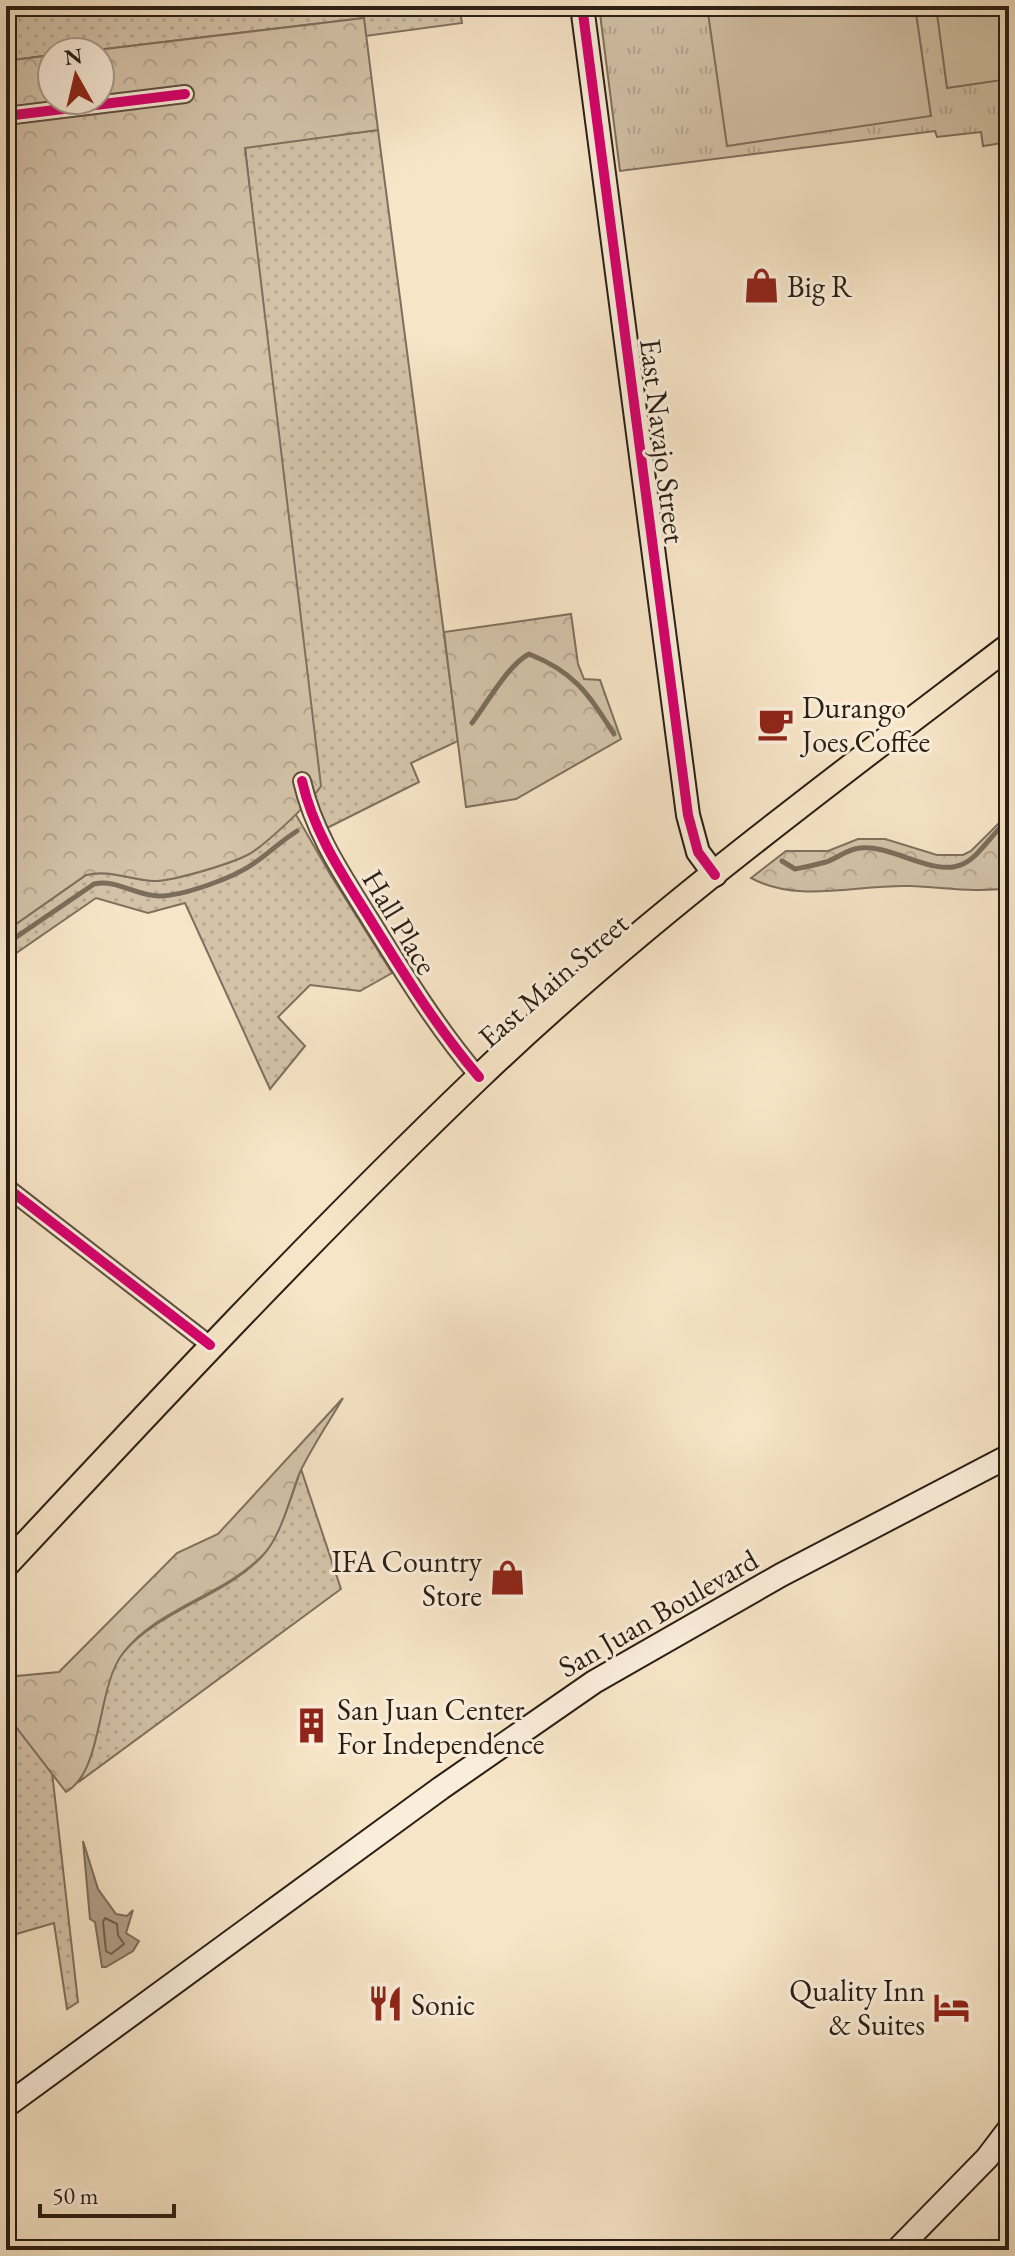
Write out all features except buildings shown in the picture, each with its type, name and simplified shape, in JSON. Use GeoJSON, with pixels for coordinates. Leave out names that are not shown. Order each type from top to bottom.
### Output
{"type":"FeatureCollection","features":[{"type":"Feature","properties":{"kind":"main road","name":"East Navajo Street"},"geometry":{"type":"LineString","coordinates":[[582,6],[688,815],[698,852],[715,875]]}},
{"type":"Feature","properties":{"kind":"main road","name":"East Main Street"},"geometry":{"type":"LineString","coordinates":[[6,1565],[210,1345],[479,1077],[599,971],[715,875],[1008,650]]}},
{"type":"Feature","properties":{"kind":"main road","name":"San Juan Boulevard"},"geometry":{"type":"LineString","coordinates":[[6,2106],[416,1807],[594,1682],[781,1575],[1009,1456]]}},
{"type":"Feature","properties":{"kind":"main road"},"geometry":{"type":"LineString","coordinates":[[897,2250],[987,2158],[1009,2129]]}},
{"type":"Feature","properties":{"kind":"street"},"geometry":{"type":"LineString","coordinates":[[6,116],[185,94]]}},
{"type":"Feature","properties":{"kind":"street","name":"Hall Place"},"geometry":{"type":"LineString","coordinates":[[302,781],[310,813],[354,893],[422,1004],[479,1077]]}},
{"type":"Feature","properties":{"kind":"street"},"geometry":{"type":"LineString","coordinates":[[6,1187],[210,1345]]}},
{"type":"Feature","properties":{"kind":"green space"},"geometry":{"type":"Polygon","coordinates":[[[6,6],[459,6],[462,23],[366,36],[363,18],[116,48],[116,36],[36,36],[36,57],[6,61],[6,6]]]}},
{"type":"Feature","properties":{"kind":"green space"},"geometry":{"type":"Polygon","coordinates":[[[599,6],[1009,6],[1009,142],[983,146],[981,132],[937,137],[935,131],[620,171],[599,6]]]}},
{"type":"Feature","properties":{"kind":"green space"},"geometry":{"type":"Polygon","coordinates":[[[707,6],[915,6],[931,116],[727,146],[707,6]]]}},
{"type":"Feature","properties":{"kind":"green space"},"geometry":{"type":"Polygon","coordinates":[[[936,6],[1009,6],[1009,79],[947,88],[936,6]]]}},
{"type":"Feature","properties":{"kind":"green space"},"geometry":{"type":"Polygon","coordinates":[[[364,18],[378,130],[245,148],[321,786],[280,830],[246,855],[205,870],[162,880],[103,873],[86,875],[6,931],[6,61],[36,57],[36,116],[116,116],[116,48],[364,18]]]}},
{"type":"Feature","properties":{"kind":"green space"},"geometry":{"type":"Polygon","coordinates":[[[378,130],[458,741],[411,763],[419,782],[325,829],[313,799],[245,147],[378,130]]]}},
{"type":"Feature","properties":{"kind":"green space"},"geometry":{"type":"Polygon","coordinates":[[[571,614],[578,664],[584,679],[600,680],[621,739],[516,799],[466,807],[444,632],[571,614]]]}},
{"type":"Feature","properties":{"kind":"green space"},"geometry":{"type":"Polygon","coordinates":[[[295,813],[392,973],[360,991],[310,985],[278,1017],[305,1046],[270,1089],[185,903],[148,913],[96,898],[6,960],[6,931],[86,875],[111,874],[153,881],[205,870],[254,851],[295,813]]]}},
{"type":"Feature","properties":{"kind":"green space"},"geometry":{"type":"Polygon","coordinates":[[[1009,818],[1009,888],[971,890],[890,886],[808,891],[769,886],[751,878],[786,851],[828,851],[858,839],[885,839],[937,855],[963,855],[1000,822],[1009,818]]]}},
{"type":"Feature","properties":{"kind":"green space"},"geometry":{"type":"Polygon","coordinates":[[[343,1398],[300,1472],[280,1528],[269,1548],[228,1582],[154,1624],[123,1653],[108,1686],[87,1766],[78,1781],[66,1792],[6,1714],[6,1677],[59,1672],[177,1553],[218,1534],[343,1398]]]}},
{"type":"Feature","properties":{"kind":"green space"},"geometry":{"type":"Polygon","coordinates":[[[301,1469],[341,1589],[80,1781],[95,1740],[112,1672],[123,1653],[156,1625],[232,1581],[264,1554],[281,1525],[301,1469]]]}},
{"type":"Feature","properties":{"kind":"green space"},"geometry":{"type":"Polygon","coordinates":[[[6,1714],[52,1772],[78,2002],[67,2009],[54,1923],[13,1935],[6,1941],[6,1714]]]}},
{"type":"Feature","properties":{"kind":"water"},"geometry":{"type":"Polygon","coordinates":[[[83,1841],[98,1889],[116,1914],[127,1916],[133,1910],[126,1933],[139,1941],[133,1951],[106,1967],[102,1967],[95,1922],[90,1919],[83,1841]]]}},
{"type":"Feature","properties":{"kind":"waterway"},"geometry":{"type":"LineString","coordinates":[[472,723],[506,676],[529,654],[570,677],[597,708],[614,734]]}},
{"type":"Feature","properties":{"kind":"waterway"},"geometry":{"type":"LineString","coordinates":[[782,861],[795,869],[826,862],[855,849],[872,848],[926,864],[952,867],[974,857],[1003,825]]}},
{"type":"Feature","properties":{"kind":"waterway"},"geometry":{"type":"LineString","coordinates":[[6,944],[94,884],[111,884],[159,896],[181,893],[233,875],[297,831]]}},
{"type":"Feature","properties":{"kind":"cycle path"},"geometry":{"type":"LineString","coordinates":[[582,6],[688,815],[698,852],[715,875]]}},
{"type":"Feature","properties":{"kind":"cycle path"},"geometry":{"type":"LineString","coordinates":[[6,116],[185,94]]}},
{"type":"Feature","properties":{"kind":"cycle path"},"geometry":{"type":"LineString","coordinates":[[302,781],[321,836],[339,869],[395,960],[479,1077]]}},
{"type":"Feature","properties":{"kind":"cycle path"},"geometry":{"type":"LineString","coordinates":[[6,1187],[210,1345]]}},
{"type":"Feature","properties":{"kind":"place","name":"Big R"},"geometry":{"type":"Point","coordinates":[761,286]}},
{"type":"Feature","properties":{"kind":"place","name":"Durango Joes Coffee"},"geometry":{"type":"Point","coordinates":[776,724]}},
{"type":"Feature","properties":{"kind":"place","name":"IFA Country Store"},"geometry":{"type":"Point","coordinates":[508,1578]}},
{"type":"Feature","properties":{"kind":"place","name":"San Juan Center For Independence"},"geometry":{"type":"Point","coordinates":[311,1726]}},
{"type":"Feature","properties":{"kind":"place","name":"Sonic"},"geometry":{"type":"Point","coordinates":[385,2004]}},
{"type":"Feature","properties":{"kind":"place","name":"Quality Inn & Suites"},"geometry":{"type":"Point","coordinates":[951,2007]}}]}
